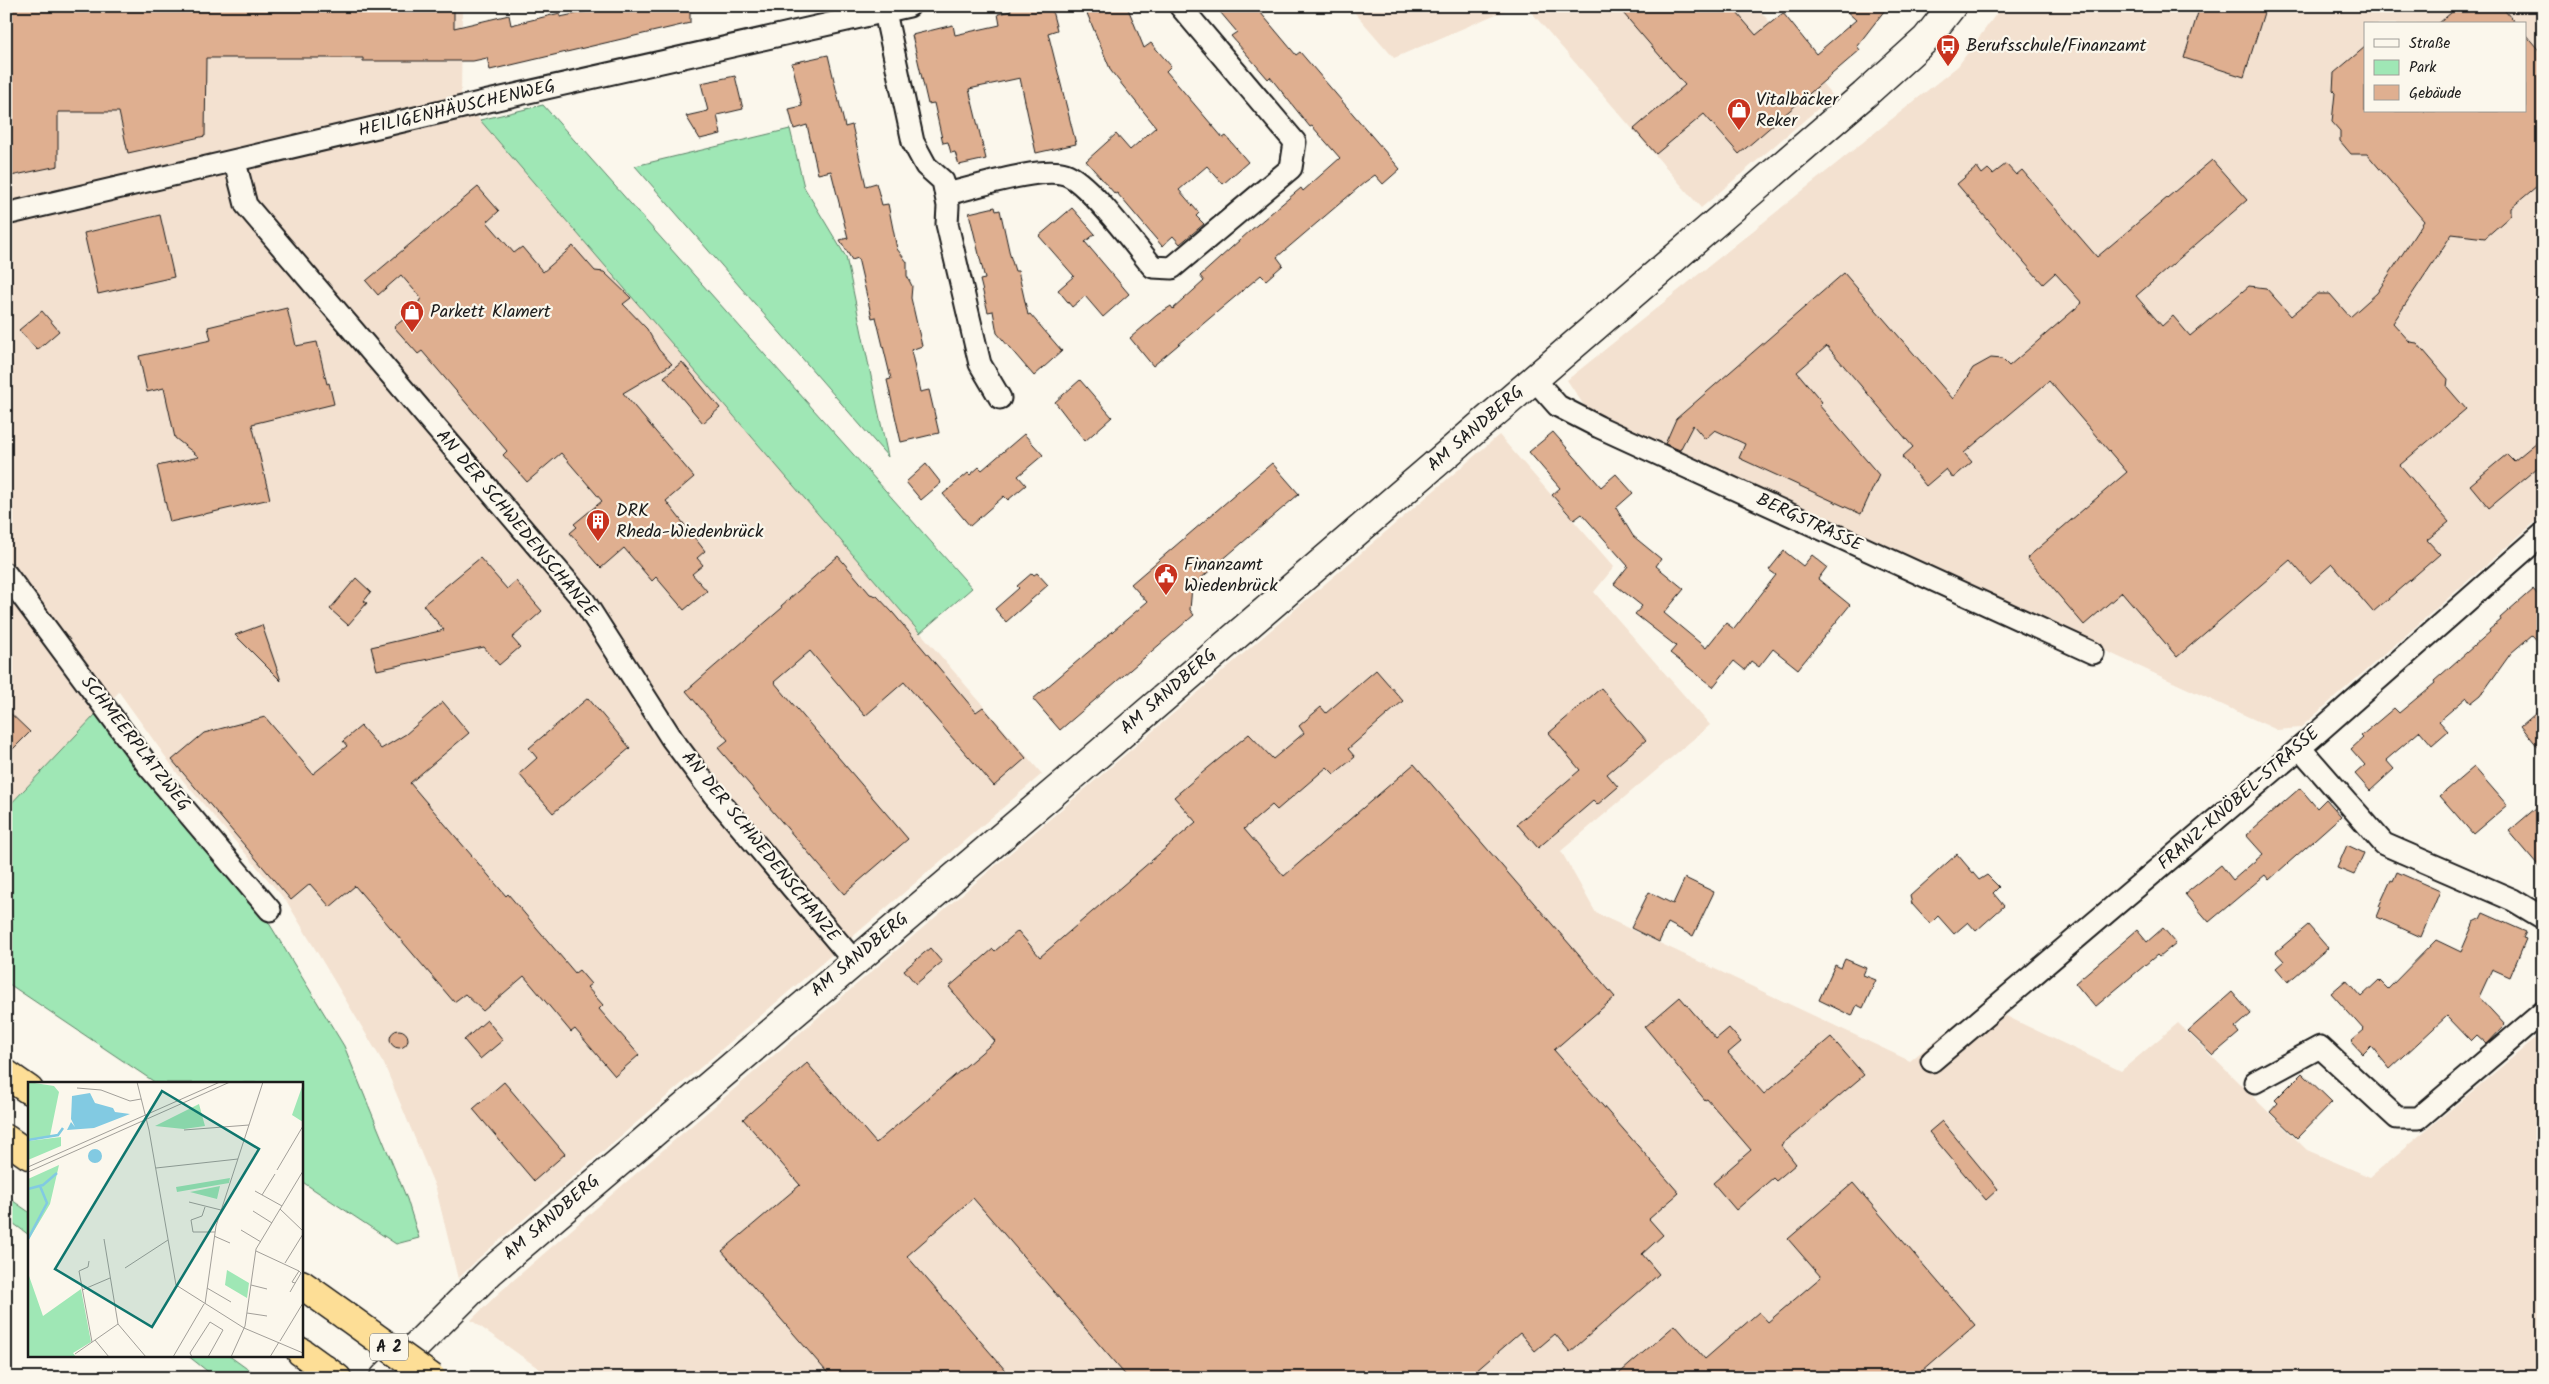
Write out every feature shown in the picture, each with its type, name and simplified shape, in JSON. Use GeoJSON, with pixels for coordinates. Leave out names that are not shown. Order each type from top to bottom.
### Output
{"type":"FeatureCollection","features":[{"type":"Feature","properties":{"kind":"highway"},"geometry":{"type":"LineString","coordinates":[[6,1074],[28,1089]]}},
{"type":"Feature","properties":{"kind":"highway"},"geometry":{"type":"LineString","coordinates":[[6,1139],[28,1154]]}},
{"type":"Feature","properties":{"kind":"highway","name":"A 2"},"geometry":{"type":"LineString","coordinates":[[302,1285],[432,1378]]}},
{"type":"Feature","properties":{"kind":"highway"},"geometry":{"type":"LineString","coordinates":[[302,1353],[337,1378]]}},
{"type":"Feature","properties":{"kind":"main road","name":"AM SANDBERG"},"geometry":{"type":"LineString","coordinates":[[384,1378],[490,1272],[1079,771],[1864,95],[1926,39],[1952,6]]}},
{"type":"Feature","properties":{"kind":"street","name":"HEILIGENHÄUSCHENWEG"},"geometry":{"type":"LineString","coordinates":[[6,214],[235,162],[484,102],[909,6]]}},
{"type":"Feature","properties":{"kind":"street"},"geometry":{"type":"LineString","coordinates":[[946,194],[1045,171],[1066,174],[1083,185],[1153,267],[1172,268],[1292,168],[1295,142],[1180,6]]}},
{"type":"Feature","properties":{"kind":"street"},"geometry":{"type":"LineString","coordinates":[[885,12],[914,142],[926,166],[943,182],[948,206],[947,224],[980,364],[1000,398]]}},
{"type":"Feature","properties":{"kind":"street","name":"AN DER SCHWEDENSCHANZE"},"geometry":{"type":"LineString","coordinates":[[235,162],[246,204],[584,601],[672,740],[714,795],[854,961]]}},
{"type":"Feature","properties":{"kind":"street","name":"BERGSTRASSE"},"geometry":{"type":"LineString","coordinates":[[1534,379],[1558,406],[1600,427],[2093,653]]}},
{"type":"Feature","properties":{"kind":"street","name":"FRANZ-KNÖBEL-STRASSE"},"geometry":{"type":"LineString","coordinates":[[1932,1061],[2300,748],[2543,534]]}},
{"type":"Feature","properties":{"kind":"street","name":"SCHMEERPLATZWEG"},"geometry":{"type":"LineString","coordinates":[[6,574],[149,767],[270,910]]}},
{"type":"Feature","properties":{"kind":"street"},"geometry":{"type":"LineString","coordinates":[[2300,748],[2384,844],[2513,900],[2543,918]]}},
{"type":"Feature","properties":{"kind":"street"},"geometry":{"type":"LineString","coordinates":[[2255,1082],[2320,1047],[2397,1118],[2419,1118],[2543,1012]]}},
{"type":"Feature","properties":{"kind":"shaded area"},"geometry":{"type":"Polygon","coordinates":[[[6,6],[462,6],[461,98],[1042,774],[480,1257],[458,1279],[436,1189],[384,1064],[287,902],[180,777],[119,692],[6,809],[6,6]]]}},
{"type":"Feature","properties":{"kind":"shaded area"},"geometry":{"type":"Polygon","coordinates":[[[1349,6],[1515,6],[1394,58],[1349,6]]]}},
{"type":"Feature","properties":{"kind":"shaded area"},"geometry":{"type":"Polygon","coordinates":[[[1526,6],[1756,6],[1833,96],[1701,208],[1526,6]]]}},
{"type":"Feature","properties":{"kind":"shaded area"},"geometry":{"type":"Polygon","coordinates":[[[2002,6],[2543,6],[2543,515],[2300,728],[2277,730],[1589,413],[1567,380],[1958,66],[2002,6]]]}},
{"type":"Feature","properties":{"kind":"shaded area"},"geometry":{"type":"Polygon","coordinates":[[[1499,435],[1614,567],[1594,592],[1710,725],[1561,851],[1596,913],[1910,1061],[1981,1004],[2121,1071],[2178,1023],[2307,1150],[2370,1177],[2543,1032],[2543,1378],[552,1378],[471,1320],[501,1291],[663,1150],[1499,435]]]}},
{"type":"Feature","properties":{"kind":"green space"},"geometry":{"type":"Polygon","coordinates":[[[543,105],[972,588],[920,633],[480,120],[543,105]]]}},
{"type":"Feature","properties":{"kind":"green space"},"geometry":{"type":"Polygon","coordinates":[[[790,129],[804,187],[846,257],[888,457],[635,166],[790,129]]]}},
{"type":"Feature","properties":{"kind":"green space"},"geometry":{"type":"Polygon","coordinates":[[[96,714],[167,806],[264,915],[344,1046],[407,1199],[419,1238],[396,1244],[302,1182],[302,1082],[155,1082],[6,982],[6,809],[96,714]]]}},
{"type":"Feature","properties":{"kind":"green space"},"geometry":{"type":"Polygon","coordinates":[[[6,1196],[28,1211],[28,1234],[6,1218],[6,1196]]]}},
{"type":"Feature","properties":{"kind":"green space"},"geometry":{"type":"Polygon","coordinates":[[[188,1356],[229,1356],[265,1378],[216,1378],[188,1356]]]}},
{"type":"Feature","properties":{"kind":"building"},"geometry":{"type":"Polygon","coordinates":[[[6,6],[454,6],[454,28],[509,15],[511,25],[560,13],[560,17],[594,10],[593,6],[678,6],[690,8],[690,23],[490,70],[487,58],[473,61],[363,61],[363,58],[206,58],[205,136],[128,153],[119,112],[58,112],[58,166],[6,177],[6,6]]]}},
{"type":"Feature","properties":{"kind":"building"},"geometry":{"type":"Polygon","coordinates":[[[1010,6],[1036,6],[1037,11],[1051,7],[1057,30],[1048,33],[1076,144],[1036,153],[1020,78],[969,89],[986,159],[959,165],[955,152],[951,153],[948,142],[943,143],[934,103],[928,104],[912,35],[953,25],[955,35],[1000,25],[998,14],[1011,11],[1010,6]]]}},
{"type":"Feature","properties":{"kind":"building"},"geometry":{"type":"Polygon","coordinates":[[[1084,6],[1127,6],[1144,48],[1151,43],[1171,66],[1166,71],[1223,138],[1226,136],[1248,162],[1223,184],[1207,166],[1179,190],[1199,213],[1196,216],[1204,224],[1180,244],[1173,236],[1162,246],[1117,193],[1115,194],[1086,161],[1116,134],[1130,150],[1156,127],[1111,71],[1084,6]]]}},
{"type":"Feature","properties":{"kind":"building"},"geometry":{"type":"Polygon","coordinates":[[[1215,6],[1255,6],[1296,55],[1300,52],[1400,169],[1383,184],[1375,175],[1365,182],[1277,257],[1283,265],[1266,280],[1261,275],[1153,366],[1130,338],[1157,315],[1171,306],[1173,309],[1204,281],[1200,276],[1251,230],[1301,188],[1303,191],[1340,158],[1312,126],[1310,127],[1270,77],[1268,79],[1231,36],[1237,32],[1215,6]]]}},
{"type":"Feature","properties":{"kind":"building"},"geometry":{"type":"Polygon","coordinates":[[[1617,6],[1731,6],[1756,35],[1783,13],[1816,54],[1856,20],[1841,6],[1888,6],[1857,46],[1860,50],[1739,154],[1704,114],[1656,154],[1634,129],[1685,85],[1617,6]]]}},
{"type":"Feature","properties":{"kind":"building"},"geometry":{"type":"Polygon","coordinates":[[[2200,6],[2266,6],[2244,77],[2184,58],[2200,6]]]}},
{"type":"Feature","properties":{"kind":"building"},"geometry":{"type":"Polygon","coordinates":[[[2459,6],[2501,6],[2514,22],[2440,22],[2459,6]]]}},
{"type":"Feature","properties":{"kind":"building"},"geometry":{"type":"Polygon","coordinates":[[[2526,35],[2543,55],[2543,181],[2511,208],[2511,215],[2485,238],[2452,234],[2393,323],[2410,342],[2417,343],[2448,379],[2447,387],[2466,409],[2400,465],[2449,522],[2427,540],[2440,554],[2373,612],[2332,564],[2310,583],[2290,560],[2177,657],[2122,592],[2084,625],[2027,558],[2127,472],[2049,381],[1964,453],[1972,462],[1953,478],[1946,469],[1926,486],[1902,457],[1913,447],[1827,346],[1797,372],[1822,402],[1819,405],[1879,475],[1861,514],[1739,458],[1745,444],[1715,430],[1705,439],[1693,425],[1680,450],[1665,444],[1676,419],[1844,273],[1953,399],[1973,368],[1991,358],[2002,359],[2009,366],[2082,303],[2055,273],[2043,284],[1957,184],[1977,167],[1982,174],[1988,169],[1993,174],[2006,164],[2016,175],[2022,170],[2097,257],[2212,160],[2247,200],[2136,296],[2162,326],[2173,316],[2190,336],[2249,286],[2266,288],[2291,316],[2317,294],[2330,294],[2350,317],[2377,293],[2424,221],[2367,154],[2351,154],[2340,141],[2340,131],[2332,122],[2335,93],[2333,91],[2334,73],[2364,48],[2364,112],[2526,112],[2526,35]]]}},
{"type":"Feature","properties":{"kind":"building"},"geometry":{"type":"Polygon","coordinates":[[[828,55],[845,127],[852,125],[866,186],[876,183],[882,205],[888,204],[897,249],[907,262],[907,276],[912,286],[911,298],[922,346],[911,350],[920,392],[929,390],[939,433],[901,442],[887,380],[891,379],[876,317],[872,318],[858,258],[852,260],[840,240],[848,238],[831,171],[818,174],[807,125],[794,129],[789,109],[802,106],[792,63],[828,55]]]}},
{"type":"Feature","properties":{"kind":"building"},"geometry":{"type":"Polygon","coordinates":[[[735,76],[743,109],[717,115],[721,134],[700,139],[686,116],[708,111],[701,83],[735,76]]]}},
{"type":"Feature","properties":{"kind":"building"},"geometry":{"type":"Polygon","coordinates":[[[478,187],[499,211],[487,222],[514,253],[522,247],[543,272],[573,246],[595,271],[604,272],[631,298],[623,304],[647,329],[659,350],[672,364],[623,393],[694,477],[666,501],[705,551],[697,558],[703,565],[692,574],[707,591],[684,610],[656,577],[652,581],[624,548],[601,568],[596,563],[570,533],[577,527],[574,524],[602,501],[561,453],[527,482],[503,455],[507,451],[422,351],[418,354],[394,327],[414,311],[421,298],[401,275],[378,295],[366,281],[478,187]]]}},
{"type":"Feature","properties":{"kind":"building"},"geometry":{"type":"Polygon","coordinates":[[[995,207],[996,211],[1000,210],[1010,255],[1015,271],[1018,271],[1028,315],[1030,314],[1062,351],[1034,376],[997,333],[993,311],[988,312],[980,280],[985,279],[969,213],[995,207]]]}},
{"type":"Feature","properties":{"kind":"building"},"geometry":{"type":"Polygon","coordinates":[[[1072,208],[1095,234],[1085,242],[1129,294],[1103,317],[1085,296],[1072,307],[1058,290],[1074,276],[1039,236],[1072,208]]]}},
{"type":"Feature","properties":{"kind":"building"},"geometry":{"type":"Polygon","coordinates":[[[160,215],[174,277],[98,294],[84,233],[160,215]]]}},
{"type":"Feature","properties":{"kind":"building"},"geometry":{"type":"Polygon","coordinates":[[[287,308],[296,346],[317,342],[334,404],[252,424],[270,499],[170,522],[157,466],[199,457],[175,438],[164,388],[147,392],[139,356],[211,340],[208,327],[287,308]]]}},
{"type":"Feature","properties":{"kind":"building"},"geometry":{"type":"Polygon","coordinates":[[[42,311],[59,331],[37,350],[19,330],[42,311]]]}},
{"type":"Feature","properties":{"kind":"building"},"geometry":{"type":"Polygon","coordinates":[[[682,362],[720,408],[703,423],[664,377],[682,362]]]}},
{"type":"Feature","properties":{"kind":"building"},"geometry":{"type":"Polygon","coordinates":[[[1080,380],[1112,417],[1085,441],[1055,402],[1080,380]]]}},
{"type":"Feature","properties":{"kind":"building"},"geometry":{"type":"Polygon","coordinates":[[[1553,432],[1601,487],[1616,474],[1633,493],[1616,508],[1633,536],[1661,559],[1656,566],[1684,589],[1664,613],[1706,648],[1726,623],[1734,629],[1776,575],[1769,570],[1784,551],[1803,566],[1812,555],[1827,567],[1818,579],[1850,605],[1798,669],[1773,649],[1759,667],[1751,661],[1745,670],[1734,661],[1713,687],[1670,653],[1676,646],[1635,614],[1642,606],[1614,584],[1628,566],[1582,514],[1574,520],[1552,495],[1560,488],[1529,452],[1553,432]]]}},
{"type":"Feature","properties":{"kind":"building"},"geometry":{"type":"Polygon","coordinates":[[[1024,434],[1043,455],[1018,476],[1026,485],[1008,500],[1004,496],[970,526],[943,494],[968,473],[970,475],[979,467],[982,470],[1024,434]]]}},
{"type":"Feature","properties":{"kind":"building"},"geometry":{"type":"Polygon","coordinates":[[[2543,437],[2543,463],[2489,508],[2470,485],[2507,454],[2514,461],[2543,437]]]}},
{"type":"Feature","properties":{"kind":"building","name":"Finanzamt Wiedenbrück"},"geometry":{"type":"Polygon","coordinates":[[[1272,463],[1299,494],[1192,586],[1190,610],[1194,615],[1060,730],[1033,699],[1147,602],[1131,584],[1272,463]]]}},
{"type":"Feature","properties":{"kind":"building"},"geometry":{"type":"Polygon","coordinates":[[[926,464],[941,483],[921,500],[906,482],[926,464]]]}},
{"type":"Feature","properties":{"kind":"building"},"geometry":{"type":"Polygon","coordinates":[[[838,556],[870,594],[877,596],[893,613],[976,712],[983,707],[1026,758],[994,786],[904,682],[865,716],[810,651],[774,682],[908,839],[844,894],[718,748],[728,740],[686,691],[782,608],[781,606],[838,556]]]}},
{"type":"Feature","properties":{"kind":"building"},"geometry":{"type":"Polygon","coordinates":[[[480,558],[507,589],[516,581],[542,611],[512,638],[520,647],[499,665],[484,647],[377,670],[371,647],[444,630],[423,605],[480,558]]]}},
{"type":"Feature","properties":{"kind":"building"},"geometry":{"type":"Polygon","coordinates":[[[1032,573],[1034,575],[1037,573],[1048,585],[1006,622],[995,609],[1019,588],[1017,586],[1032,573]]]}},
{"type":"Feature","properties":{"kind":"building"},"geometry":{"type":"Polygon","coordinates":[[[356,578],[371,592],[364,601],[367,603],[348,625],[330,609],[356,578]]]}},
{"type":"Feature","properties":{"kind":"building"},"geometry":{"type":"Polygon","coordinates":[[[2533,589],[2543,601],[2543,647],[2532,635],[2511,653],[2481,695],[2471,703],[2467,697],[2439,721],[2448,731],[2432,745],[2420,731],[2386,760],[2394,769],[2370,791],[2355,774],[2365,765],[2351,749],[2363,738],[2361,736],[2394,708],[2399,713],[2435,683],[2434,681],[2490,632],[2489,630],[2501,620],[2500,618],[2533,589]]]}},
{"type":"Feature","properties":{"kind":"building"},"geometry":{"type":"Polygon","coordinates":[[[262,625],[281,681],[235,635],[262,625]]]}},
{"type":"Feature","properties":{"kind":"building"},"geometry":{"type":"Polygon","coordinates":[[[1376,670],[1403,701],[1348,749],[1355,757],[1334,774],[1327,767],[1277,810],[1272,805],[1244,829],[1284,876],[1414,764],[1615,997],[1554,1050],[1679,1193],[1649,1219],[1663,1235],[1642,1254],[1659,1274],[1570,1352],[1555,1334],[1535,1351],[1520,1333],[1468,1378],[1128,1378],[973,1198],[907,1256],[1012,1378],[832,1378],[722,1251],[800,1185],[743,1119],[807,1063],[876,1143],[995,1041],[949,987],[993,949],[995,951],[1018,931],[1040,957],[1196,822],[1174,797],[1249,734],[1273,759],[1304,733],[1299,726],[1321,707],[1326,713],[1376,670]]]}},
{"type":"Feature","properties":{"kind":"building"},"geometry":{"type":"Polygon","coordinates":[[[1601,688],[1646,740],[1607,774],[1618,787],[1597,805],[1593,801],[1538,848],[1517,824],[1580,770],[1549,733],[1601,688]]]}},
{"type":"Feature","properties":{"kind":"building"},"geometry":{"type":"Polygon","coordinates":[[[588,698],[630,748],[553,813],[519,774],[537,758],[529,748],[588,698]]]}},
{"type":"Feature","properties":{"kind":"building"},"geometry":{"type":"Polygon","coordinates":[[[443,702],[469,733],[410,783],[506,896],[508,894],[575,973],[579,970],[591,984],[587,987],[603,1005],[599,1009],[639,1055],[615,1076],[575,1029],[571,1032],[524,976],[483,1011],[465,994],[454,1002],[355,886],[330,907],[310,884],[291,900],[172,760],[204,733],[265,717],[313,774],[347,746],[343,741],[361,726],[381,749],[406,734],[443,702]]]}},
{"type":"Feature","properties":{"kind":"building"},"geometry":{"type":"Polygon","coordinates":[[[2543,707],[2543,753],[2521,726],[2543,707]]]}},
{"type":"Feature","properties":{"kind":"building"},"geometry":{"type":"Polygon","coordinates":[[[6,709],[30,732],[6,756],[6,709]]]}},
{"type":"Feature","properties":{"kind":"building"},"geometry":{"type":"Polygon","coordinates":[[[2474,767],[2507,805],[2473,834],[2440,796],[2474,767]]]}},
{"type":"Feature","properties":{"kind":"building"},"geometry":{"type":"Polygon","coordinates":[[[2300,788],[2317,808],[2326,799],[2341,816],[2269,880],[2265,875],[2209,922],[2185,894],[2221,865],[2233,880],[2263,854],[2246,835],[2300,788]]]}},
{"type":"Feature","properties":{"kind":"building"},"geometry":{"type":"Polygon","coordinates":[[[2543,802],[2543,871],[2509,831],[2543,802]]]}},
{"type":"Feature","properties":{"kind":"building"},"geometry":{"type":"Polygon","coordinates":[[[2347,845],[2364,853],[2354,875],[2337,868],[2347,845]]]}},
{"type":"Feature","properties":{"kind":"building"},"geometry":{"type":"Polygon","coordinates":[[[1957,854],[1979,880],[1987,875],[1999,887],[1993,893],[2004,906],[1976,931],[1968,922],[1954,934],[1938,916],[1930,924],[1912,904],[1910,896],[1957,854]]]}},
{"type":"Feature","properties":{"kind":"building"},"geometry":{"type":"Polygon","coordinates":[[[2397,872],[2440,891],[2421,937],[2377,917],[2381,907],[2379,906],[2391,880],[2393,881],[2397,872]]]}},
{"type":"Feature","properties":{"kind":"building"},"geometry":{"type":"Polygon","coordinates":[[[1685,878],[1714,892],[1693,936],[1668,923],[1659,942],[1631,928],[1649,892],[1673,904],[1685,878]]]}},
{"type":"Feature","properties":{"kind":"building"},"geometry":{"type":"Polygon","coordinates":[[[2483,913],[2526,932],[2523,938],[2526,939],[2510,977],[2492,969],[2479,997],[2505,1025],[2487,1044],[2477,1035],[2471,1041],[2447,1016],[2390,1069],[2371,1046],[2363,1054],[2351,1041],[2364,1030],[2331,993],[2346,980],[2361,997],[2379,980],[2388,989],[2436,940],[2461,952],[2474,922],[2480,919],[2483,913]]]}},
{"type":"Feature","properties":{"kind":"building"},"geometry":{"type":"Polygon","coordinates":[[[2308,925],[2328,948],[2288,982],[2276,968],[2284,961],[2276,952],[2308,925]]]}},
{"type":"Feature","properties":{"kind":"building"},"geometry":{"type":"Polygon","coordinates":[[[2163,928],[2176,943],[2159,957],[2157,955],[2095,1007],[2075,983],[2137,930],[2147,942],[2163,928]]]}},
{"type":"Feature","properties":{"kind":"building"},"geometry":{"type":"Polygon","coordinates":[[[930,948],[942,962],[916,984],[904,970],[930,948]]]}},
{"type":"Feature","properties":{"kind":"building"},"geometry":{"type":"Polygon","coordinates":[[[1845,959],[1866,968],[1863,975],[1876,980],[1863,1008],[1857,1005],[1852,1016],[1819,1000],[1835,965],[1841,968],[1845,959]]]}},
{"type":"Feature","properties":{"kind":"building"},"geometry":{"type":"Polygon","coordinates":[[[2232,992],[2251,1014],[2235,1028],[2239,1033],[2213,1055],[2188,1031],[2232,992]]]}},
{"type":"Feature","properties":{"kind":"building"},"geometry":{"type":"Polygon","coordinates":[[[1680,997],[1716,1039],[1729,1028],[1741,1042],[1728,1053],[1764,1094],[1831,1037],[1864,1075],[1781,1145],[1796,1164],[1776,1181],[1773,1178],[1736,1210],[1713,1183],[1751,1150],[1707,1099],[1705,1100],[1645,1027],[1680,997]]]}},
{"type":"Feature","properties":{"kind":"building"},"geometry":{"type":"Polygon","coordinates":[[[487,1020],[503,1040],[480,1059],[464,1040],[487,1020]]]}},
{"type":"Feature","properties":{"kind":"building"},"geometry":{"type":"Polygon","coordinates":[[[399,1030],[405,1033],[408,1039],[405,1045],[399,1048],[393,1045],[390,1039],[393,1033],[399,1030]]]}},
{"type":"Feature","properties":{"kind":"building"},"geometry":{"type":"Polygon","coordinates":[[[2302,1073],[2332,1102],[2297,1138],[2270,1112],[2278,1103],[2275,1100],[2302,1073]]]}},
{"type":"Feature","properties":{"kind":"building"},"geometry":{"type":"Polygon","coordinates":[[[504,1082],[565,1154],[534,1181],[473,1109],[504,1082]]]}},
{"type":"Feature","properties":{"kind":"building"},"geometry":{"type":"Polygon","coordinates":[[[1942,1121],[1998,1189],[1986,1200],[1929,1132],[1942,1121]]]}},
{"type":"Feature","properties":{"kind":"building"},"geometry":{"type":"Polygon","coordinates":[[[1853,1183],[1975,1325],[1914,1378],[1614,1378],[1675,1325],[1705,1359],[1759,1312],[1768,1322],[1821,1277],[1788,1239],[1853,1183]]]}},
{"type":"Feature","properties":{"kind":"place","name":"Berufsschule/Finanzamt"},"geometry":{"type":"Point","coordinates":[1948,67]}},
{"type":"Feature","properties":{"kind":"place","name":"Vitalbäcker Reker"},"geometry":{"type":"Point","coordinates":[1739,131]}},
{"type":"Feature","properties":{"kind":"place","name":"Parkett Klamert"},"geometry":{"type":"Point","coordinates":[412,333]}},
{"type":"Feature","properties":{"kind":"place","name":"DRK Rheda-Wiedenbrück"},"geometry":{"type":"Point","coordinates":[598,542]}},
{"type":"Feature","properties":{"kind":"place","name":"Finanzamt Wiedenbrück"},"geometry":{"type":"Point","coordinates":[1166,596]}}]}
